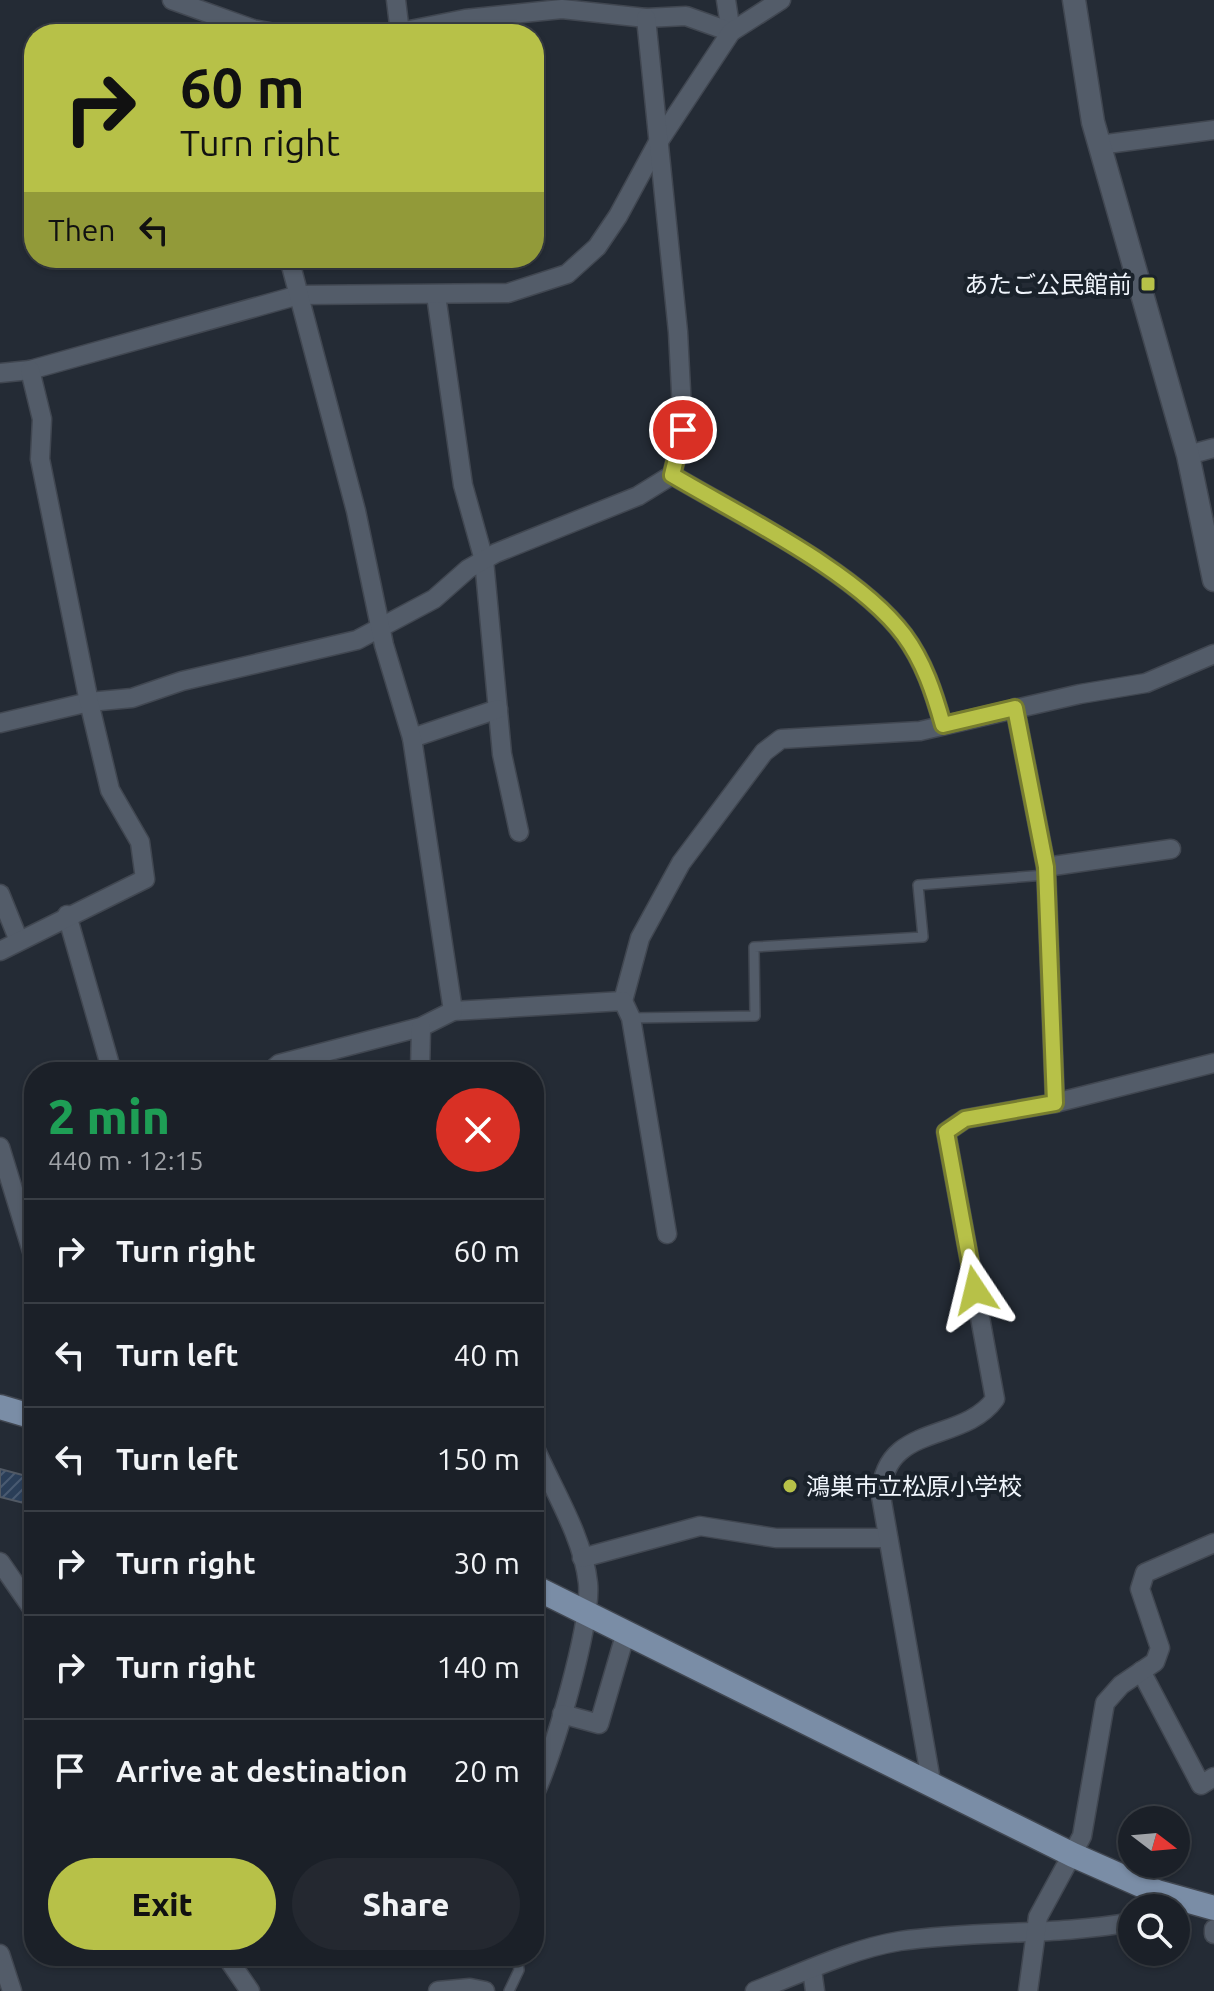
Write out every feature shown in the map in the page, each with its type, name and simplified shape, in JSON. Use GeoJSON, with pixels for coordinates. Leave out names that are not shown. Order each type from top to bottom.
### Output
{"type":"FeatureCollection","features":[{"type":"Feature","properties":{"kind":"main road"},"geometry":{"type":"LineString","coordinates":[[0,1407],[24,1414]]}},
{"type":"Feature","properties":{"kind":"main road"},"geometry":{"type":"LineString","coordinates":[[544,1592],[1155,1894]]}},
{"type":"Feature","properties":{"kind":"main road"},"geometry":{"type":"LineString","coordinates":[[1190,1905],[1214,1908]]}},
{"type":"Feature","properties":{"kind":"street"},"geometry":{"type":"LineString","coordinates":[[172,0],[233,24]]}},
{"type":"Feature","properties":{"kind":"street"},"geometry":{"type":"LineString","coordinates":[[395,24],[396,0]]}},
{"type":"Feature","properties":{"kind":"street"},"geometry":{"type":"LineString","coordinates":[[726,0],[731,32]]}},
{"type":"Feature","properties":{"kind":"street"},"geometry":{"type":"LineString","coordinates":[[0,373],[30,370],[299,295],[508,293],[567,274],[597,247],[618,216],[657,144],[731,32],[781,0]]}},
{"type":"Feature","properties":{"kind":"street"},"geometry":{"type":"LineString","coordinates":[[1074,0],[1099,145],[1188,455],[1214,580]]}},
{"type":"Feature","properties":{"kind":"street"},"geometry":{"type":"LineString","coordinates":[[440,24],[561,4],[646,18],[686,16],[731,32]]}},
{"type":"Feature","properties":{"kind":"street"},"geometry":{"type":"LineString","coordinates":[[0,723],[89,702],[132,698],[182,681],[357,640],[434,599],[484,560],[638,496],[672,475],[683,430],[678,332],[646,18]]}},
{"type":"Feature","properties":{"kind":"street"},"geometry":{"type":"LineString","coordinates":[[1099,145],[1214,130]]}},
{"type":"Feature","properties":{"kind":"street"},"geometry":{"type":"LineString","coordinates":[[292,268],[412,738],[453,1011]]}},
{"type":"Feature","properties":{"kind":"street"},"geometry":{"type":"LineString","coordinates":[[436,295],[463,485],[484,560],[502,754],[519,832]]}},
{"type":"Feature","properties":{"kind":"street"},"geometry":{"type":"LineString","coordinates":[[0,951],[67,915],[145,879],[140,842],[110,790],[89,702],[40,459],[42,419],[30,370]]}},
{"type":"Feature","properties":{"kind":"street"},"geometry":{"type":"LineString","coordinates":[[1188,455],[1214,448]]}},
{"type":"Feature","properties":{"kind":"street"},"geometry":{"type":"LineString","coordinates":[[672,475],[840,575],[903,634],[929,678],[943,725]]}},
{"type":"Feature","properties":{"kind":"street"},"geometry":{"type":"LineString","coordinates":[[667,1234],[627,1010],[640,938],[681,863],[764,752],[781,739],[920,731],[1015,708],[1146,683],[1214,654]]}},
{"type":"Feature","properties":{"kind":"street"},"geometry":{"type":"LineString","coordinates":[[1015,708],[1046,871],[1055,1103]]}},
{"type":"Feature","properties":{"kind":"street"},"geometry":{"type":"LineString","coordinates":[[412,738],[498,709]]}},
{"type":"Feature","properties":{"kind":"street"},"geometry":{"type":"LineString","coordinates":[[1046,871],[1171,849]]}},
{"type":"Feature","properties":{"kind":"street"},"geometry":{"type":"LineString","coordinates":[[0,894],[19,941]]}},
{"type":"Feature","properties":{"kind":"street"},"geometry":{"type":"LineString","coordinates":[[67,915],[109,1062]]}},
{"type":"Feature","properties":{"kind":"street"},"geometry":{"type":"LineString","coordinates":[[287,1062],[421,1027],[453,1011],[627,1010]]}},
{"type":"Feature","properties":{"kind":"street"},"geometry":{"type":"LineString","coordinates":[[420,1062],[421,1027]]}},
{"type":"Feature","properties":{"kind":"street"},"geometry":{"type":"LineString","coordinates":[[931,1781],[881,1496],[882,1475],[904,1446],[985,1412],[995,1399],[946,1132],[965,1119],[1055,1103],[1214,1063]]}},
{"type":"Feature","properties":{"kind":"street"},"geometry":{"type":"LineString","coordinates":[[0,1147],[24,1194]]}},
{"type":"Feature","properties":{"kind":"street"},"geometry":{"type":"LineString","coordinates":[[544,1469],[582,1558],[588,1584],[585,1612],[562,1714],[544,1776]]}},
{"type":"Feature","properties":{"kind":"street"},"geometry":{"type":"LineString","coordinates":[[582,1558],[700,1526],[776,1538],[888,1538]]}},
{"type":"Feature","properties":{"kind":"street"},"geometry":{"type":"LineString","coordinates":[[1028,1991],[1033,1932],[1038,1917],[1082,1836],[1105,1703],[1121,1685],[1155,1662],[1160,1648],[1140,1589],[1141,1579],[1145,1573],[1214,1543]]}},
{"type":"Feature","properties":{"kind":"street"},"geometry":{"type":"LineString","coordinates":[[0,1562],[24,1597]]}},
{"type":"Feature","properties":{"kind":"street"},"geometry":{"type":"LineString","coordinates":[[562,1714],[599,1724],[626,1632]]}},
{"type":"Feature","properties":{"kind":"street"},"geometry":{"type":"LineString","coordinates":[[1141,1671],[1201,1785],[1214,1777]]}},
{"type":"Feature","properties":{"kind":"street"},"geometry":{"type":"LineString","coordinates":[[755,1991],[899,1942],[1118,1923]]}},
{"type":"Feature","properties":{"kind":"street"},"geometry":{"type":"LineString","coordinates":[[0,1954],[6,1981]]}},
{"type":"Feature","properties":{"kind":"street"},"geometry":{"type":"LineString","coordinates":[[233,1966],[250,1991]]}},
{"type":"Feature","properties":{"kind":"street"},"geometry":{"type":"LineString","coordinates":[[812,1970],[815,1991]]}},
{"type":"Feature","properties":{"kind":"street"},"geometry":{"type":"LineString","coordinates":[[438,1991],[470,1988],[485,1991]]}},
{"type":"Feature","properties":{"kind":"lane"},"geometry":{"type":"LineString","coordinates":[[627,1010],[755,1016],[754,947],[923,937],[918,885],[1046,871]]}},
{"type":"Feature","properties":{"kind":"lane"},"geometry":{"type":"LineString","coordinates":[[509,1991],[518,1966]]}},
{"type":"Feature","properties":{"kind":"building"},"geometry":{"type":"Polygon","coordinates":[[[0,1469],[24,1475],[24,1503],[0,1497],[0,1469]]]}},
{"type":"Feature","properties":{"kind":"place","name":"あたご公民館前"},"geometry":{"type":"Point","coordinates":[1148,284]}},
{"type":"Feature","properties":{"kind":"place","name":"鴻巣市立松原小学校"},"geometry":{"type":"Point","coordinates":[790,1486]}},
{"type":"Feature","properties":{"kind":"route"},"geometry":{"type":"LineString","coordinates":[[683,430],[672,475],[840,575],[903,634],[929,678],[943,725],[1015,708],[1046,867],[1052,946],[1055,1103],[965,1119],[946,1132],[975,1290]]}}]}
